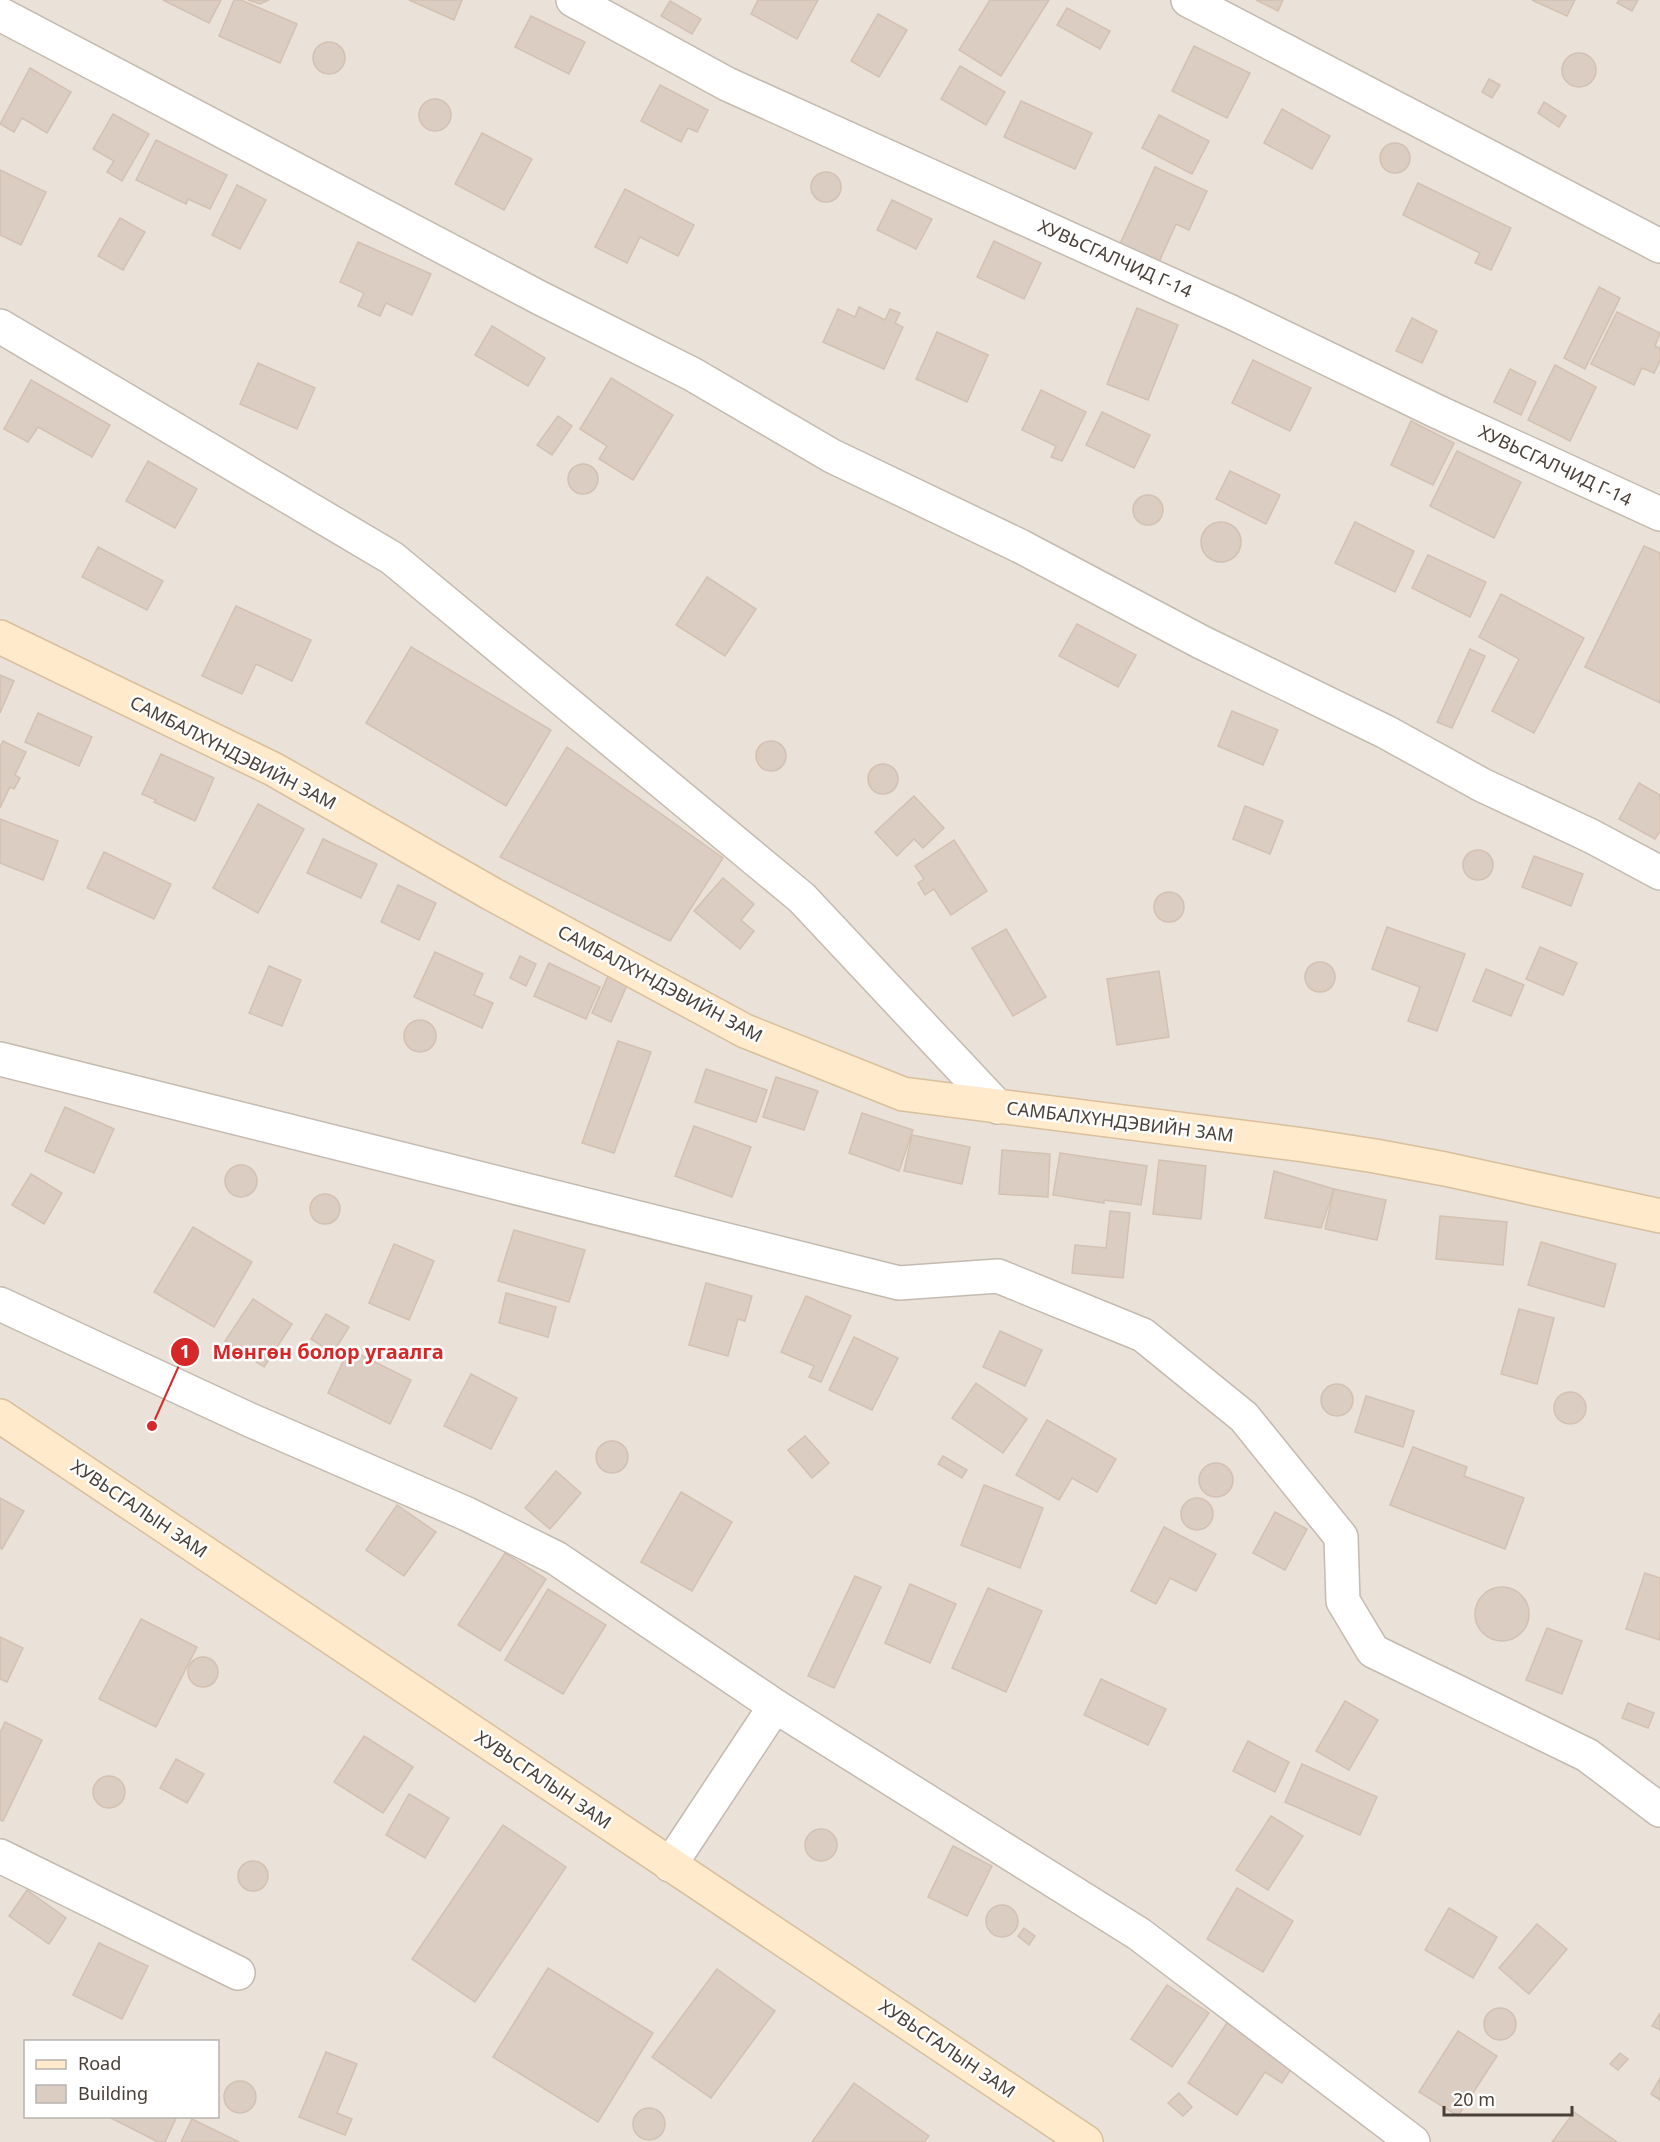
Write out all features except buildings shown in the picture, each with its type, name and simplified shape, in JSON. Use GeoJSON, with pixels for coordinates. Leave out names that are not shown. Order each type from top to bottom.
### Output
{"type":"FeatureCollection","features":[{"type":"Feature","properties":{"kind":"street","name":"ХУВЬСГАЛЧИД Г-14"},"geometry":{"type":"LineString","coordinates":[[573,0],[727,84],[1231,312],[1460,422],[1660,514]]}},
{"type":"Feature","properties":{"kind":"street"},"geometry":{"type":"LineString","coordinates":[[1188,0],[1660,246]]}},
{"type":"Feature","properties":{"kind":"street"},"geometry":{"type":"LineString","coordinates":[[0,14],[540,298],[692,374],[832,456],[1020,546],[1201,642],[1386,732],[1482,785],[1591,836],[1660,873]]}},
{"type":"Feature","properties":{"kind":"street"},"geometry":{"type":"LineString","coordinates":[[0,326],[392,558],[802,898],[998,1107]]}},
{"type":"Feature","properties":{"kind":"street","name":"САМБАЛХҮНДЭВИЙН ЗАМ"},"geometry":{"type":"LineString","coordinates":[[0,637],[273,769],[492,894],[745,1031],[903,1094],[1375,1156],[1660,1216]]}},
{"type":"Feature","properties":{"kind":"street"},"geometry":{"type":"LineString","coordinates":[[0,1059],[899,1283],[998,1276],[1143,1335],[1244,1417],[1341,1537],[1343,1601],[1373,1651],[1587,1755],[1660,1810]]}},
{"type":"Feature","properties":{"kind":"street"},"geometry":{"type":"LineString","coordinates":[[0,1304],[250,1420],[467,1514],[556,1558],[775,1706],[1138,1934],[1413,2142]]}},
{"type":"Feature","properties":{"kind":"street","name":"ХУВЬСГАЛЫН ЗАМ"},"geometry":{"type":"LineString","coordinates":[[0,1416],[1086,2142]]}},
{"type":"Feature","properties":{"kind":"street"},"geometry":{"type":"LineString","coordinates":[[670,1865],[775,1706]]}},
{"type":"Feature","properties":{"kind":"street"},"geometry":{"type":"LineString","coordinates":[[0,1856],[238,1973]]}},
{"type":"Feature","properties":{"kind":"shaded area"},"geometry":{"type":"Polygon","coordinates":[[[0,0],[1660,0],[1660,2142],[0,2142],[0,0]]]}},
{"type":"Feature","properties":{"kind":"place","name":"Мөнгөн болор угаалга"},"geometry":{"type":"Point","coordinates":[152,1426]}}]}
